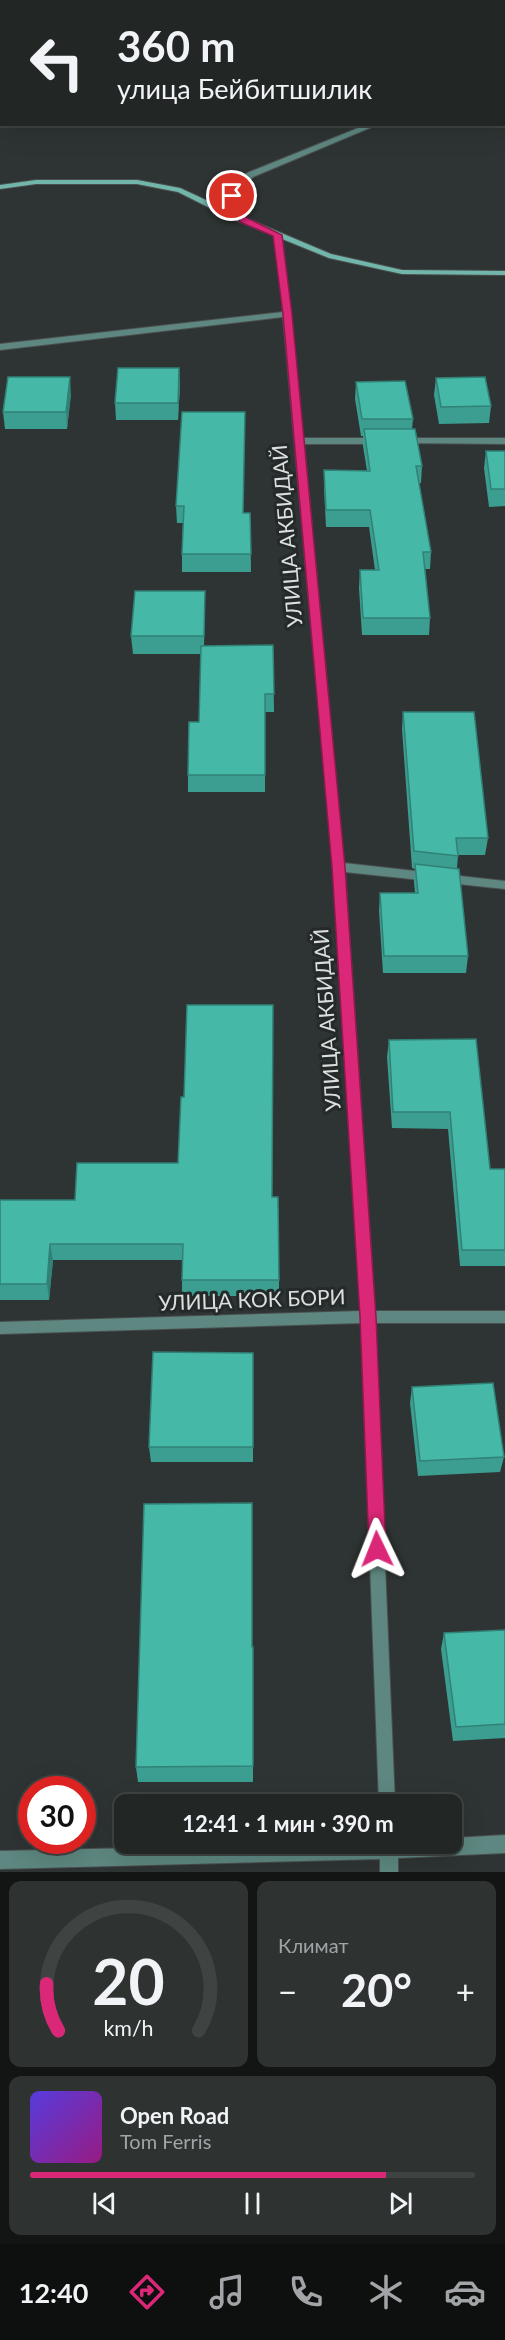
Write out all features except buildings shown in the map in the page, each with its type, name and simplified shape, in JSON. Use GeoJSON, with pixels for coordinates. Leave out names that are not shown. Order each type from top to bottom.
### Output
{"type":"FeatureCollection","features":[{"type":"Feature","properties":{"kind":"street"},"geometry":{"type":"LineString","coordinates":[[243,220],[232,196],[250,175],[371,126]]}},
{"type":"Feature","properties":{"kind":"street"},"geometry":{"type":"LineString","coordinates":[[0,187],[36,182],[137,182],[180,190],[243,220],[329,256],[402,272],[505,273]]}},
{"type":"Feature","properties":{"kind":"street","name":"УЛИЦА АКБИДАЙ"},"geometry":{"type":"LineString","coordinates":[[278,235],[339,867],[368,1317],[387,1794]]}},
{"type":"Feature","properties":{"kind":"street"},"geometry":{"type":"LineString","coordinates":[[0,347],[287,314]]}},
{"type":"Feature","properties":{"kind":"street"},"geometry":{"type":"LineString","coordinates":[[299,441],[505,441]]}},
{"type":"Feature","properties":{"kind":"street"},"geometry":{"type":"LineString","coordinates":[[339,867],[505,885]]}},
{"type":"Feature","properties":{"kind":"street","name":"УЛИЦА КОК БОРИ"},"geometry":{"type":"LineString","coordinates":[[0,1328],[368,1317],[505,1317]]}},
{"type":"Feature","properties":{"kind":"street"},"geometry":{"type":"LineString","coordinates":[[462,1845],[505,1844]]}},
{"type":"Feature","properties":{"kind":"street"},"geometry":{"type":"LineString","coordinates":[[0,1860],[180,1854]]}},
{"type":"Feature","properties":{"kind":"street"},"geometry":{"type":"LineString","coordinates":[[389,1854],[389,1872]]}},
{"type":"Feature","properties":{"kind":"waterway"},"geometry":{"type":"LineString","coordinates":[[146,0],[155,0]]}},
{"type":"Feature","properties":{"kind":"route"},"geometry":{"type":"LineString","coordinates":[[232,196],[243,220],[278,235],[287,314],[339,867],[368,1317],[377,1549]]}}]}
